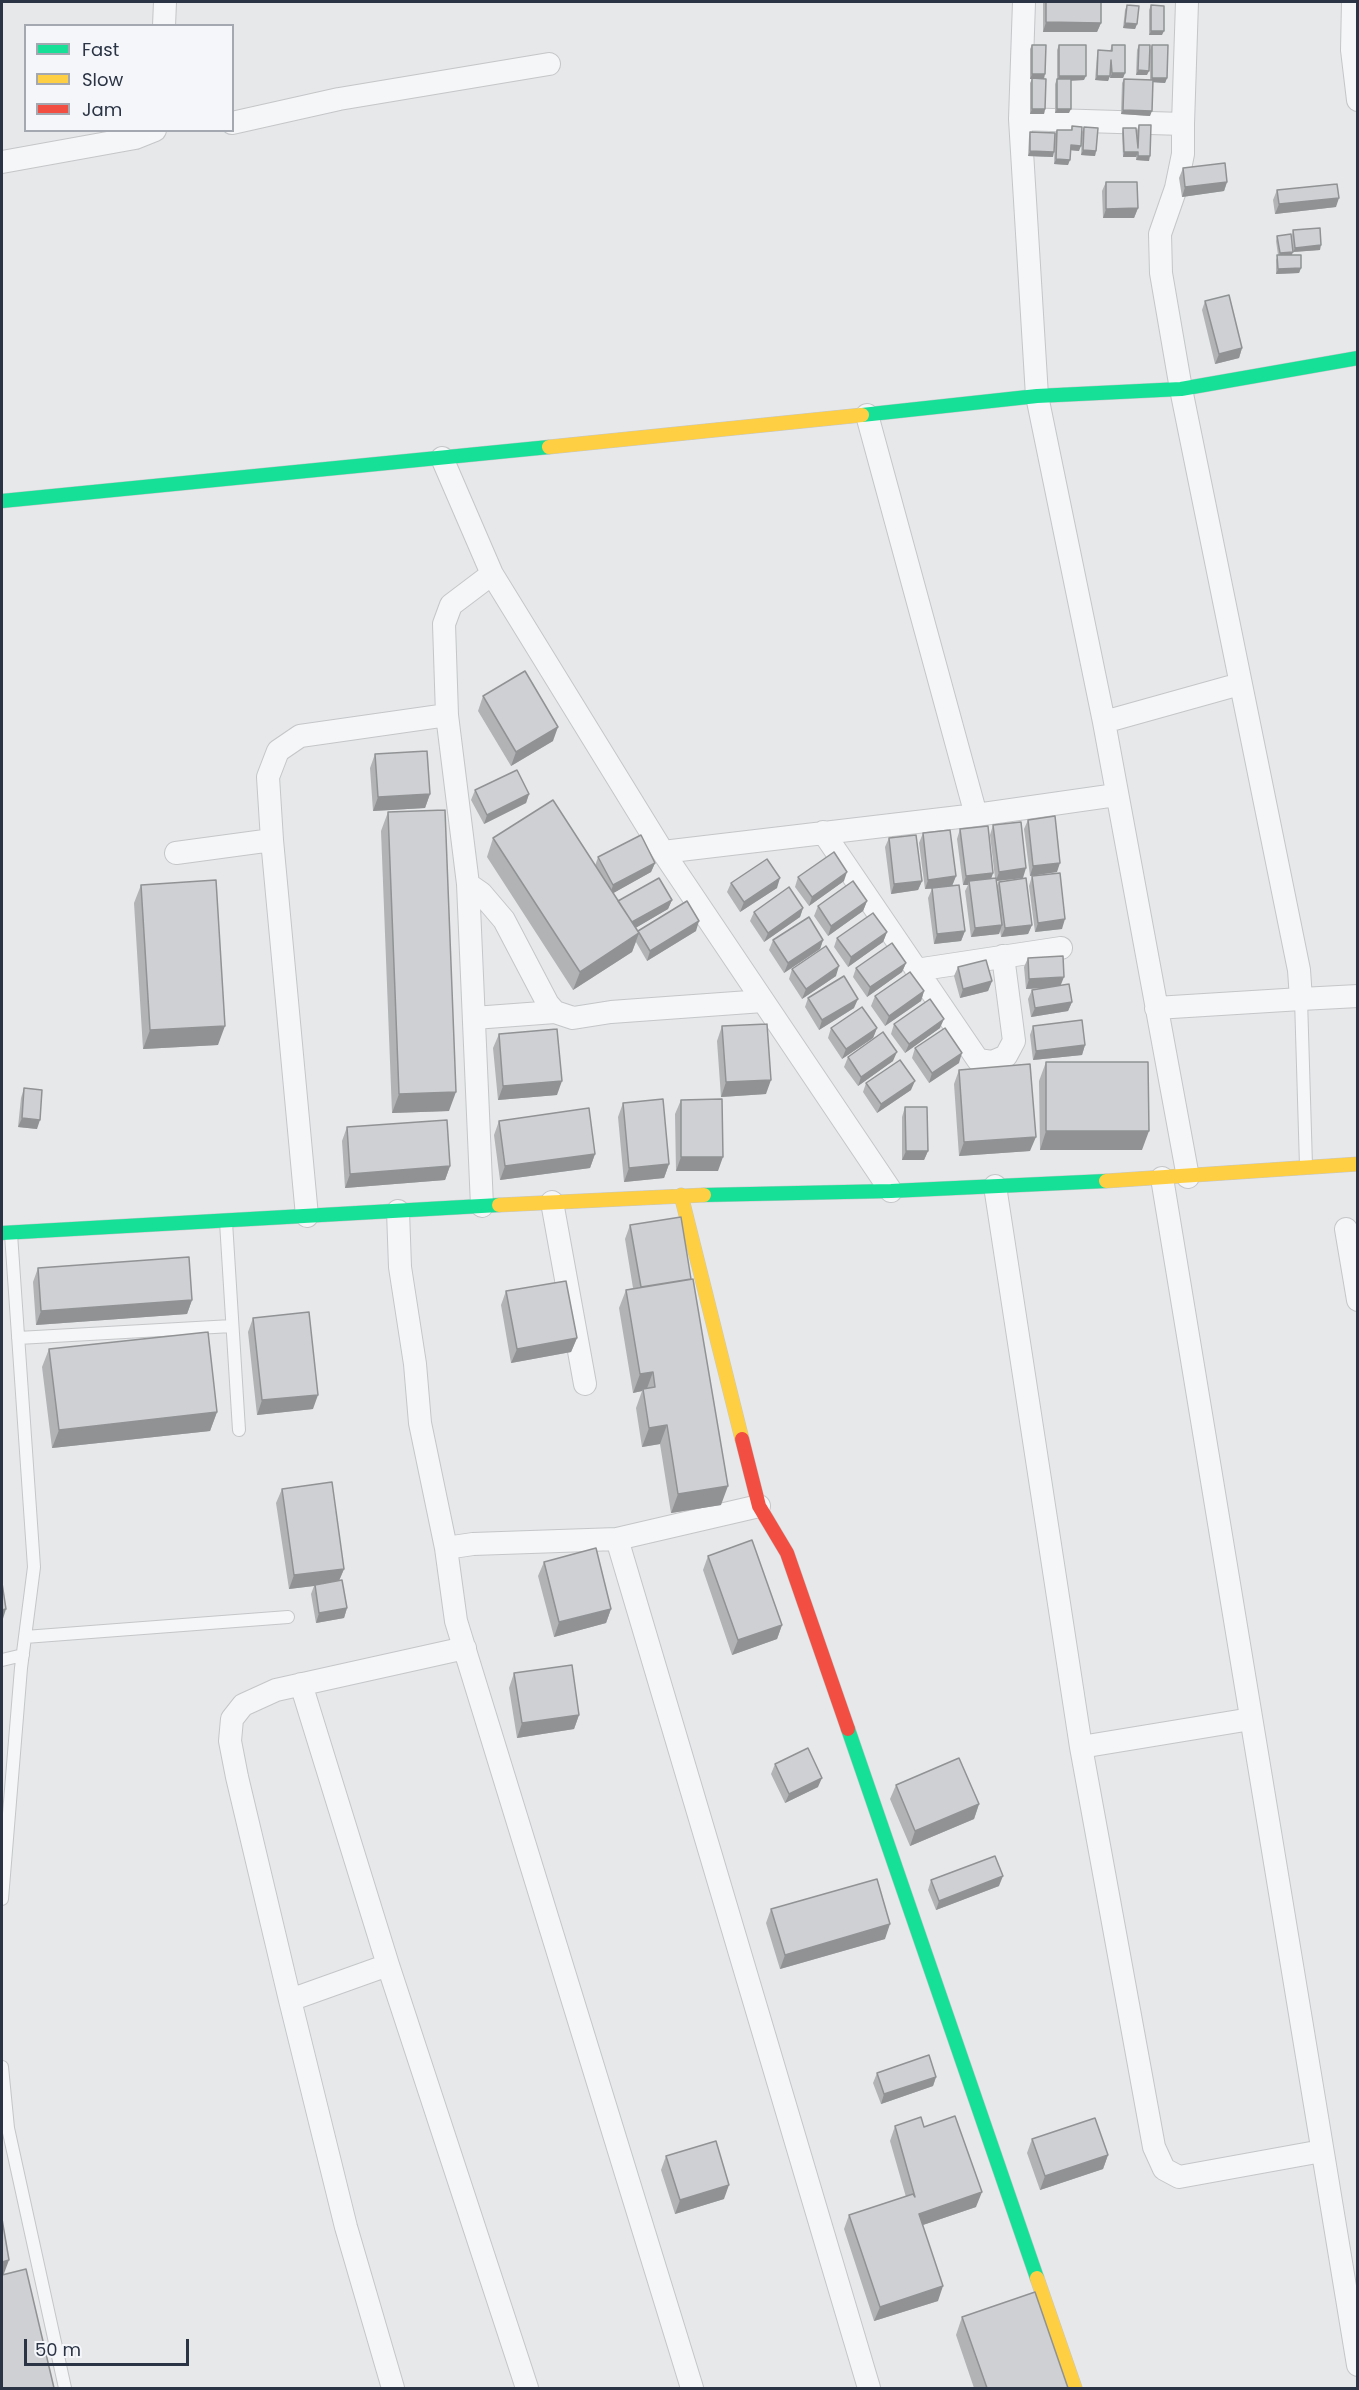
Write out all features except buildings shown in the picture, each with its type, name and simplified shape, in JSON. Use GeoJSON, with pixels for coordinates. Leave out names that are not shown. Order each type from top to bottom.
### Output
{"type":"FeatureCollection","features":[{"type":"Feature","properties":{"kind":"street"},"geometry":{"type":"LineString","coordinates":[[164,24],[165,2]]}},
{"type":"Feature","properties":{"kind":"street"},"geometry":{"type":"LineString","coordinates":[[1024,2],[1020,119],[1037,396],[1104,722],[1188,1177]]}},
{"type":"Feature","properties":{"kind":"street"},"geometry":{"type":"LineString","coordinates":[[1187,2],[1183,154],[1176,188],[1160,234],[1161,273],[1181,389],[1299,970],[1301,999]]}},
{"type":"Feature","properties":{"kind":"street"},"geometry":{"type":"LineString","coordinates":[[1353,2],[1352,50],[1358,100]]}},
{"type":"Feature","properties":{"kind":"street"},"geometry":{"type":"LineString","coordinates":[[234,123],[339,99],[549,64]]}},
{"type":"Feature","properties":{"kind":"street"},"geometry":{"type":"LineString","coordinates":[[1020,119],[1183,124]]}},
{"type":"Feature","properties":{"kind":"street"},"geometry":{"type":"LineString","coordinates":[[2,162],[135,138],[152,132]]}},
{"type":"Feature","properties":{"kind":"street"},"geometry":{"type":"LineString","coordinates":[[2,501],[1037,396],[1181,389],[1358,358]]}},
{"type":"Feature","properties":{"kind":"street"},"geometry":{"type":"LineString","coordinates":[[867,415],[976,815]]}},
{"type":"Feature","properties":{"kind":"street"},"geometry":{"type":"LineString","coordinates":[[442,458],[492,574],[663,852],[891,1191]]}},
{"type":"Feature","properties":{"kind":"street"},"geometry":{"type":"LineString","coordinates":[[482,1206],[468,884],[447,715],[444,624],[452,605],[492,574]]}},
{"type":"Feature","properties":{"kind":"street"},"geometry":{"type":"LineString","coordinates":[[1104,722],[1240,684]]}},
{"type":"Feature","properties":{"kind":"street"},"geometry":{"type":"LineString","coordinates":[[307,1216],[268,777],[278,751],[300,736],[447,715]]}},
{"type":"Feature","properties":{"kind":"street"},"geometry":{"type":"LineString","coordinates":[[663,852],[976,815],[1116,795]]}},
{"type":"Feature","properties":{"kind":"street"},"geometry":{"type":"LineString","coordinates":[[823,832],[978,1060],[992,1062],[1006,1056],[1014,1041],[1003,956]]}},
{"type":"Feature","properties":{"kind":"street"},"geometry":{"type":"LineString","coordinates":[[176,853],[272,840]]}},
{"type":"Feature","properties":{"kind":"street"},"geometry":{"type":"LineString","coordinates":[[468,884],[481,893],[504,920],[548,1004],[555,1012]]}},
{"type":"Feature","properties":{"kind":"street"},"geometry":{"type":"LineString","coordinates":[[916,970],[1061,948]]}},
{"type":"Feature","properties":{"kind":"street"},"geometry":{"type":"LineString","coordinates":[[1156,1008],[1358,996]]}},
{"type":"Feature","properties":{"kind":"street"},"geometry":{"type":"LineString","coordinates":[[474,1018],[555,1012],[573,1018],[610,1012],[763,1000]]}},
{"type":"Feature","properties":{"kind":"street"},"geometry":{"type":"LineString","coordinates":[[6,1232],[681,1195],[891,1191],[1188,1177],[1358,1164]]}},
{"type":"Feature","properties":{"kind":"street"},"geometry":{"type":"LineString","coordinates":[[1162,1178],[1358,2365]]}},
{"type":"Feature","properties":{"kind":"street"},"geometry":{"type":"LineString","coordinates":[[995,1186],[1081,1747],[1154,2147],[1164,2169],[1179,2177],[1322,2151]]}},
{"type":"Feature","properties":{"kind":"street"},"geometry":{"type":"LineString","coordinates":[[681,1195],[759,1506],[787,1553],[1075,2388]]}},
{"type":"Feature","properties":{"kind":"street"},"geometry":{"type":"LineString","coordinates":[[552,1202],[585,1384]]}},
{"type":"Feature","properties":{"kind":"street"},"geometry":{"type":"LineString","coordinates":[[398,1211],[400,1267],[415,1364],[420,1423],[446,1548],[456,1621],[692,2388]]}},
{"type":"Feature","properties":{"kind":"street"},"geometry":{"type":"LineString","coordinates":[[1346,1229],[1358,1300]]}},
{"type":"Feature","properties":{"kind":"street"},"geometry":{"type":"LineString","coordinates":[[446,1548],[473,1544],[617,1539],[759,1506]]}},
{"type":"Feature","properties":{"kind":"street"},"geometry":{"type":"LineString","coordinates":[[617,1539],[869,2388]]}},
{"type":"Feature","properties":{"kind":"street"},"geometry":{"type":"LineString","coordinates":[[393,2388],[346,2227],[290,2000],[230,1741],[232,1719],[243,1705],[259,1696],[301,1684],[465,1648]]}},
{"type":"Feature","properties":{"kind":"street"},"geometry":{"type":"LineString","coordinates":[[301,1684],[388,1965],[527,2388]]}},
{"type":"Feature","properties":{"kind":"street"},"geometry":{"type":"LineString","coordinates":[[1081,1747],[1251,1719]]}},
{"type":"Feature","properties":{"kind":"street"},"geometry":{"type":"LineString","coordinates":[[290,2000],[388,1965]]}},
{"type":"Feature","properties":{"kind":"lane"},"geometry":{"type":"LineString","coordinates":[[1301,999],[1306,1168]]}},
{"type":"Feature","properties":{"kind":"lane"},"geometry":{"type":"LineString","coordinates":[[226,1221],[239,1430]]}},
{"type":"Feature","properties":{"kind":"lane"},"geometry":{"type":"LineString","coordinates":[[2,1899],[23,1655],[34,1567],[18,1338],[6,1232]]}},
{"type":"Feature","properties":{"kind":"lane"},"geometry":{"type":"LineString","coordinates":[[18,1338],[232,1326]]}},
{"type":"Feature","properties":{"kind":"lane"},"geometry":{"type":"LineString","coordinates":[[25,1637],[288,1617]]}},
{"type":"Feature","properties":{"kind":"lane"},"geometry":{"type":"LineString","coordinates":[[2,1660],[23,1655]]}},
{"type":"Feature","properties":{"kind":"lane"},"geometry":{"type":"LineString","coordinates":[[2,2067],[8,2128],[65,2388]]}},
{"type":"Feature","properties":{"kind":"traffic: fast"},"geometry":{"type":"LineString","coordinates":[[862,415],[1037,396],[1181,389],[1358,358]]}},
{"type":"Feature","properties":{"kind":"traffic: fast"},"geometry":{"type":"LineString","coordinates":[[2,501],[549,447]]}},
{"type":"Feature","properties":{"kind":"traffic: fast"},"geometry":{"type":"LineString","coordinates":[[704,1195],[891,1191],[1106,1181]]}},
{"type":"Feature","properties":{"kind":"traffic: fast"},"geometry":{"type":"LineString","coordinates":[[2,1233],[499,1205]]}},
{"type":"Feature","properties":{"kind":"traffic: fast"},"geometry":{"type":"LineString","coordinates":[[848,1729],[1037,2278]]}},
{"type":"Feature","properties":{"kind":"traffic: slow"},"geometry":{"type":"LineString","coordinates":[[549,447],[862,415]]}},
{"type":"Feature","properties":{"kind":"traffic: slow"},"geometry":{"type":"LineString","coordinates":[[1106,1181],[1358,1164]]}},
{"type":"Feature","properties":{"kind":"traffic: slow"},"geometry":{"type":"LineString","coordinates":[[681,1195],[742,1439]]}},
{"type":"Feature","properties":{"kind":"traffic: slow"},"geometry":{"type":"LineString","coordinates":[[499,1205],[704,1195]]}},
{"type":"Feature","properties":{"kind":"traffic: slow"},"geometry":{"type":"LineString","coordinates":[[1037,2278],[1075,2388]]}},
{"type":"Feature","properties":{"kind":"traffic: jam"},"geometry":{"type":"LineString","coordinates":[[742,1439],[759,1506],[787,1553],[848,1729]]}}]}
